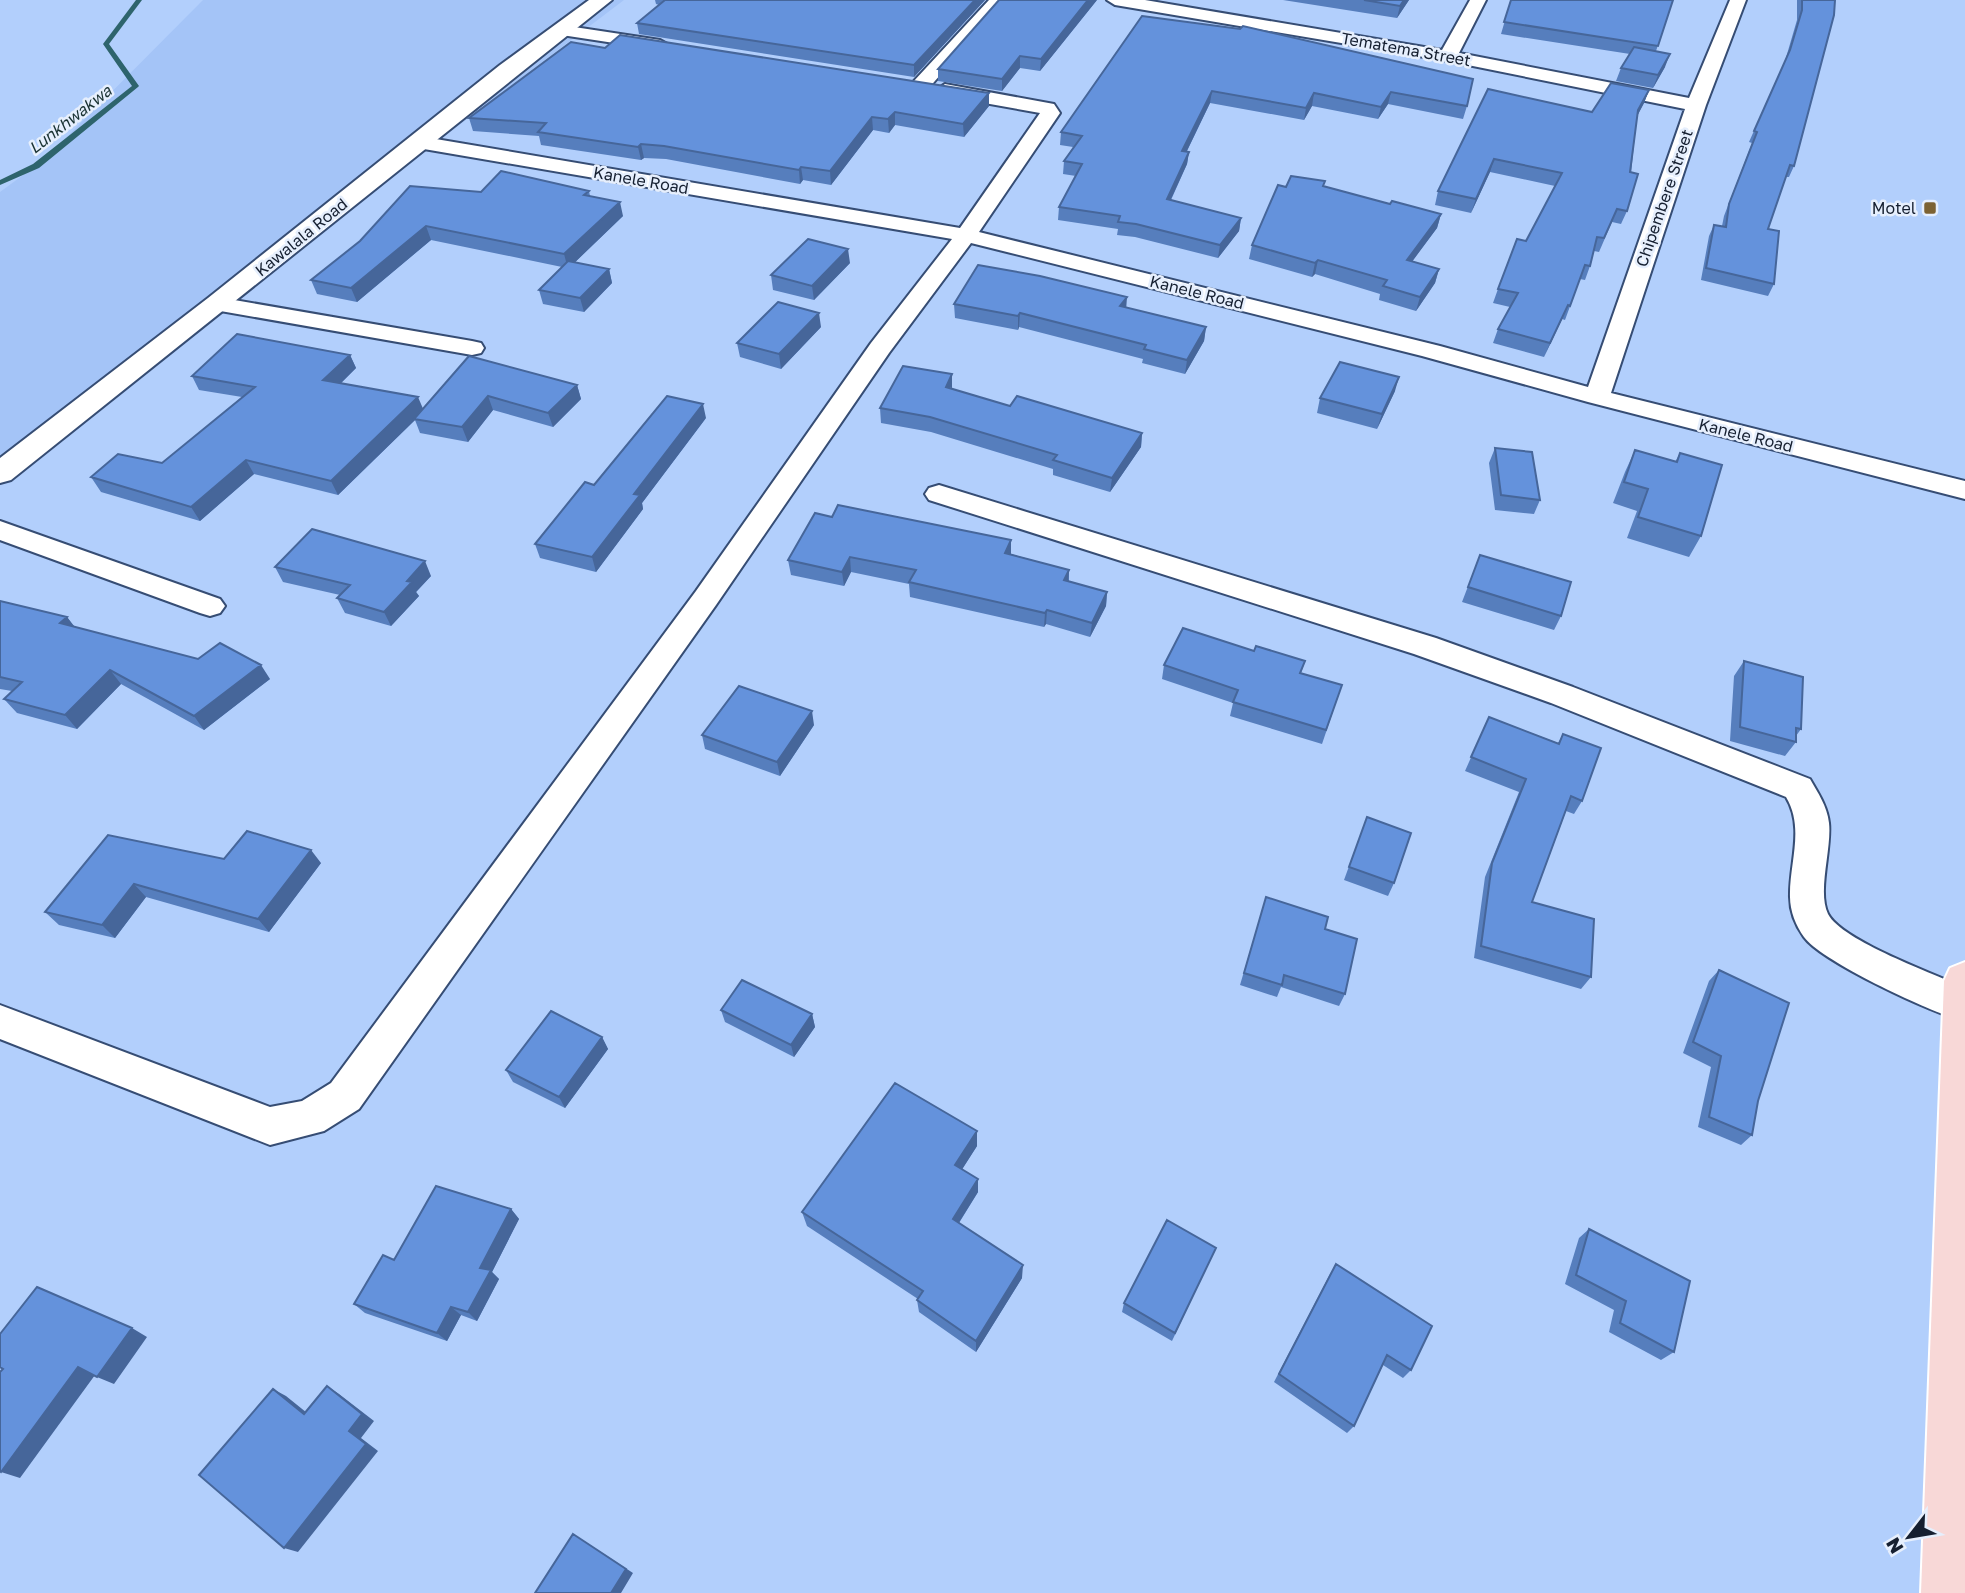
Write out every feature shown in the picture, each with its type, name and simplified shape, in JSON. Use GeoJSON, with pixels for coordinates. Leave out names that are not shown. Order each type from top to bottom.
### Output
{"type":"FeatureCollection","features":[{"type":"Feature","properties":{"kind":"main road"},"geometry":{"type":"LineString","coordinates":[[1950,1593],[1965,981]]}},
{"type":"Feature","properties":{"kind":"street","name":"Kawalala Road"},"geometry":{"type":"LineString","coordinates":[[0,472],[218,304],[418,142],[602,0]]}},
{"type":"Feature","properties":{"kind":"street"},"geometry":{"type":"LineString","coordinates":[[0,1022],[270,1126],[310,1118],[345,1096],[698,609],[880,348],[966,235],[1050,113],[1048,108],[1034,104],[913,85],[998,0]]}},
{"type":"Feature","properties":{"kind":"street","name":"Tematema Street"},"geometry":{"type":"LineString","coordinates":[[1115,0],[1204,7],[1696,106]]}},
{"type":"Feature","properties":{"kind":"street"},"geometry":{"type":"LineString","coordinates":[[1448,55],[1478,0]]}},
{"type":"Feature","properties":{"kind":"street","name":"Chipembere Street"},"geometry":{"type":"LineString","coordinates":[[1597,397],[1696,106],[1738,0]]}},
{"type":"Feature","properties":{"kind":"street"},"geometry":{"type":"LineString","coordinates":[[561,30],[672,47]]}},
{"type":"Feature","properties":{"kind":"street","name":"Kanele Road"},"geometry":{"type":"LineString","coordinates":[[418,142],[966,235],[1431,351],[1597,397],[1965,490]]}},
{"type":"Feature","properties":{"kind":"street"},"geometry":{"type":"LineString","coordinates":[[218,304],[472,348]]}},
{"type":"Feature","properties":{"kind":"street"},"geometry":{"type":"LineString","coordinates":[[939,494],[1425,646],[1562,695],[1798,788],[1808,800],[1813,818],[1808,915],[1839,947],[1964,1005]]}},
{"type":"Feature","properties":{"kind":"street"},"geometry":{"type":"LineString","coordinates":[[0,530],[210,606]]}},
{"type":"Feature","properties":{"kind":"shaded area"},"geometry":{"type":"Polygon","coordinates":[[[203,0],[624,0],[0,474],[0,192],[45,159],[203,0]]]}},
{"type":"Feature","properties":{"kind":"building"},"geometry":{"type":"Polygon","coordinates":[[[665,0],[975,0],[914,65],[637,23],[665,0]]]}},
{"type":"Feature","properties":{"kind":"building"},"geometry":{"type":"Polygon","coordinates":[[[999,0],[1088,0],[1041,59],[1020,56],[1002,79],[938,69],[999,0]]]}},
{"type":"Feature","properties":{"kind":"building"},"geometry":{"type":"Polygon","coordinates":[[[1364,0],[1404,0],[1400,6],[1364,0]]]}},
{"type":"Feature","properties":{"kind":"building"},"geometry":{"type":"Polygon","coordinates":[[[1511,0],[1673,0],[1658,46],[1504,22],[1511,0]]]}},
{"type":"Feature","properties":{"kind":"building"},"geometry":{"type":"Polygon","coordinates":[[[1802,0],[1835,0],[1834,15],[1794,166],[1790,165],[1768,229],[1779,231],[1774,284],[1706,268],[1714,225],[1726,227],[1729,204],[1757,132],[1754,131],[1790,50],[1802,10],[1802,0]]]}},
{"type":"Feature","properties":{"kind":"building"},"geometry":{"type":"Polygon","coordinates":[[[1142,16],[1240,29],[1243,26],[1473,79],[1467,106],[1391,92],[1381,107],[1314,93],[1306,108],[1212,91],[1182,151],[1189,152],[1167,199],[1241,218],[1220,245],[1118,222],[1120,216],[1059,207],[1082,164],[1064,161],[1082,136],[1061,132],[1142,16]]]}},
{"type":"Feature","properties":{"kind":"building"},"geometry":{"type":"Polygon","coordinates":[[[620,35],[989,93],[963,124],[895,112],[888,119],[872,117],[830,171],[801,167],[799,170],[664,146],[641,144],[638,147],[538,132],[546,123],[469,118],[571,42],[605,48],[620,35]]]}},
{"type":"Feature","properties":{"kind":"building"},"geometry":{"type":"Polygon","coordinates":[[[1634,47],[1670,54],[1658,75],[1621,68],[1634,47]]]}},
{"type":"Feature","properties":{"kind":"building"},"geometry":{"type":"Polygon","coordinates":[[[1611,83],[1649,90],[1638,110],[1630,172],[1638,174],[1627,211],[1617,209],[1604,238],[1597,237],[1590,266],[1585,265],[1570,306],[1568,305],[1550,343],[1498,329],[1518,293],[1498,289],[1517,239],[1526,241],[1562,173],[1494,159],[1476,199],[1438,191],[1488,89],[1592,112],[1611,83]]]}},
{"type":"Feature","properties":{"kind":"building"},"geometry":{"type":"Polygon","coordinates":[[[501,171],[589,191],[584,195],[620,202],[564,254],[426,226],[351,288],[311,280],[360,241],[410,186],[481,192],[501,171]]]}},
{"type":"Feature","properties":{"kind":"building"},"geometry":{"type":"Polygon","coordinates":[[[1291,176],[1325,181],[1323,186],[1441,214],[1407,260],[1439,269],[1420,297],[1383,286],[1387,280],[1252,245],[1278,185],[1286,187],[1291,176]]]}},
{"type":"Feature","properties":{"kind":"building"},"geometry":{"type":"Polygon","coordinates":[[[808,239],[848,249],[812,286],[771,275],[808,239]]]}},
{"type":"Feature","properties":{"kind":"building"},"geometry":{"type":"Polygon","coordinates":[[[568,261],[609,269],[580,298],[539,290],[568,261]]]}},
{"type":"Feature","properties":{"kind":"building"},"geometry":{"type":"Polygon","coordinates":[[[978,265],[1040,276],[1127,297],[1120,306],[1206,327],[1187,360],[1144,349],[1146,345],[1020,313],[1018,316],[954,304],[978,265]]]}},
{"type":"Feature","properties":{"kind":"building"},"geometry":{"type":"Polygon","coordinates":[[[778,302],[819,313],[779,354],[737,343],[778,302]]]}},
{"type":"Feature","properties":{"kind":"building"},"geometry":{"type":"Polygon","coordinates":[[[237,334],[350,355],[323,380],[418,397],[331,481],[246,460],[191,507],[91,477],[118,454],[162,463],[255,387],[192,376],[237,334]]]}},
{"type":"Feature","properties":{"kind":"building"},"geometry":{"type":"Polygon","coordinates":[[[469,356],[577,385],[548,413],[488,396],[462,427],[414,419],[469,356]]]}},
{"type":"Feature","properties":{"kind":"building"},"geometry":{"type":"Polygon","coordinates":[[[1340,362],[1399,377],[1382,414],[1320,398],[1340,362]]]}},
{"type":"Feature","properties":{"kind":"building"},"geometry":{"type":"Polygon","coordinates":[[[903,366],[952,374],[946,387],[1010,406],[1017,396],[1142,433],[1112,478],[1053,460],[1057,455],[930,417],[880,408],[903,366]]]}},
{"type":"Feature","properties":{"kind":"building"},"geometry":{"type":"Polygon","coordinates":[[[667,396],[703,404],[634,494],[640,495],[592,557],[535,544],[585,482],[594,485],[667,396]]]}},
{"type":"Feature","properties":{"kind":"building"},"geometry":{"type":"Polygon","coordinates":[[[1495,448],[1532,452],[1540,500],[1501,495],[1495,448]]]}},
{"type":"Feature","properties":{"kind":"building"},"geometry":{"type":"Polygon","coordinates":[[[1635,450],[1677,462],[1680,453],[1722,465],[1701,536],[1638,517],[1648,489],[1624,482],[1635,450]]]}},
{"type":"Feature","properties":{"kind":"building"},"geometry":{"type":"Polygon","coordinates":[[[838,505],[1011,540],[1005,553],[1069,570],[1064,580],[1107,592],[1092,623],[1047,610],[1045,613],[909,582],[916,570],[850,557],[842,572],[788,560],[815,513],[832,517],[838,505]]]}},
{"type":"Feature","properties":{"kind":"building"},"geometry":{"type":"Polygon","coordinates":[[[312,529],[425,561],[407,581],[412,582],[384,612],[337,598],[350,585],[275,567],[312,529]]]}},
{"type":"Feature","properties":{"kind":"building"},"geometry":{"type":"Polygon","coordinates":[[[1480,555],[1571,582],[1561,616],[1468,587],[1480,555]]]}},
{"type":"Feature","properties":{"kind":"building"},"geometry":{"type":"Polygon","coordinates":[[[0,601],[67,617],[60,623],[198,659],[220,643],[261,665],[194,716],[110,670],[65,715],[4,699],[22,682],[0,677],[0,601]]]}},
{"type":"Feature","properties":{"kind":"building"},"geometry":{"type":"Polygon","coordinates":[[[1183,628],[1254,651],[1256,646],[1305,661],[1300,673],[1342,685],[1326,730],[1233,702],[1238,690],[1164,665],[1183,628]]]}},
{"type":"Feature","properties":{"kind":"building"},"geometry":{"type":"Polygon","coordinates":[[[1744,661],[1803,677],[1801,729],[1796,728],[1796,742],[1740,727],[1744,661]]]}},
{"type":"Feature","properties":{"kind":"building"},"geometry":{"type":"Polygon","coordinates":[[[739,686],[812,711],[777,762],[702,735],[739,686]]]}},
{"type":"Feature","properties":{"kind":"building"},"geometry":{"type":"Polygon","coordinates":[[[1489,717],[1559,744],[1563,734],[1601,748],[1582,801],[1571,796],[1532,902],[1594,919],[1591,977],[1481,946],[1492,863],[1526,779],[1471,757],[1489,717]]]}},
{"type":"Feature","properties":{"kind":"building"},"geometry":{"type":"Polygon","coordinates":[[[1367,817],[1411,833],[1394,883],[1349,867],[1367,817]]]}},
{"type":"Feature","properties":{"kind":"building"},"geometry":{"type":"Polygon","coordinates":[[[247,831],[311,850],[258,919],[134,884],[102,925],[45,912],[108,835],[224,859],[247,831]]]}},
{"type":"Feature","properties":{"kind":"building"},"geometry":{"type":"Polygon","coordinates":[[[1266,897],[1328,917],[1325,929],[1357,939],[1345,994],[1284,975],[1282,985],[1244,973],[1266,897]]]}},
{"type":"Feature","properties":{"kind":"building"},"geometry":{"type":"Polygon","coordinates":[[[1719,970],[1789,1003],[1758,1101],[1752,1135],[1709,1117],[1721,1056],[1693,1042],[1719,970]]]}},
{"type":"Feature","properties":{"kind":"building"},"geometry":{"type":"Polygon","coordinates":[[[742,980],[812,1014],[791,1045],[721,1010],[742,980]]]}},
{"type":"Feature","properties":{"kind":"building"},"geometry":{"type":"Polygon","coordinates":[[[551,1011],[602,1037],[559,1097],[506,1070],[551,1011]]]}},
{"type":"Feature","properties":{"kind":"building"},"geometry":{"type":"Polygon","coordinates":[[[895,1083],[977,1131],[955,1165],[978,1179],[953,1219],[1023,1265],[976,1341],[917,1300],[923,1291],[802,1212],[895,1083]]]}},
{"type":"Feature","properties":{"kind":"building"},"geometry":{"type":"Polygon","coordinates":[[[436,1186],[511,1209],[480,1268],[491,1270],[468,1312],[451,1307],[437,1333],[354,1304],[383,1255],[394,1260],[436,1186]]]}},
{"type":"Feature","properties":{"kind":"building"},"geometry":{"type":"Polygon","coordinates":[[[1167,1220],[1216,1248],[1175,1333],[1124,1303],[1167,1220]]]}},
{"type":"Feature","properties":{"kind":"building"},"geometry":{"type":"Polygon","coordinates":[[[1589,1229],[1690,1281],[1674,1352],[1620,1323],[1626,1301],[1576,1275],[1589,1229]]]}},
{"type":"Feature","properties":{"kind":"building"},"geometry":{"type":"Polygon","coordinates":[[[1336,1264],[1432,1326],[1411,1370],[1387,1355],[1354,1426],[1279,1374],[1336,1264]]]}},
{"type":"Feature","properties":{"kind":"building"},"geometry":{"type":"Polygon","coordinates":[[[37,1287],[132,1328],[97,1377],[78,1367],[1,1472],[0,1372],[3,1369],[0,1367],[0,1334],[37,1287]]]}},
{"type":"Feature","properties":{"kind":"building"},"geometry":{"type":"Polygon","coordinates":[[[327,1386],[362,1414],[349,1431],[366,1444],[284,1548],[199,1475],[273,1389],[304,1414],[327,1386]]]}},
{"type":"Feature","properties":{"kind":"building"},"geometry":{"type":"Polygon","coordinates":[[[573,1534],[626,1569],[611,1593],[535,1593],[573,1534]]]}},
{"type":"Feature","properties":{"kind":"waterway","name":"Lunkhwakwa"},"geometry":{"type":"LineString","coordinates":[[0,183],[36,166],[136,86],[106,44],[139,0]]}},
{"type":"Feature","properties":{"kind":"place","name":"Motel"},"geometry":{"type":"Point","coordinates":[1930,208]}}]}
